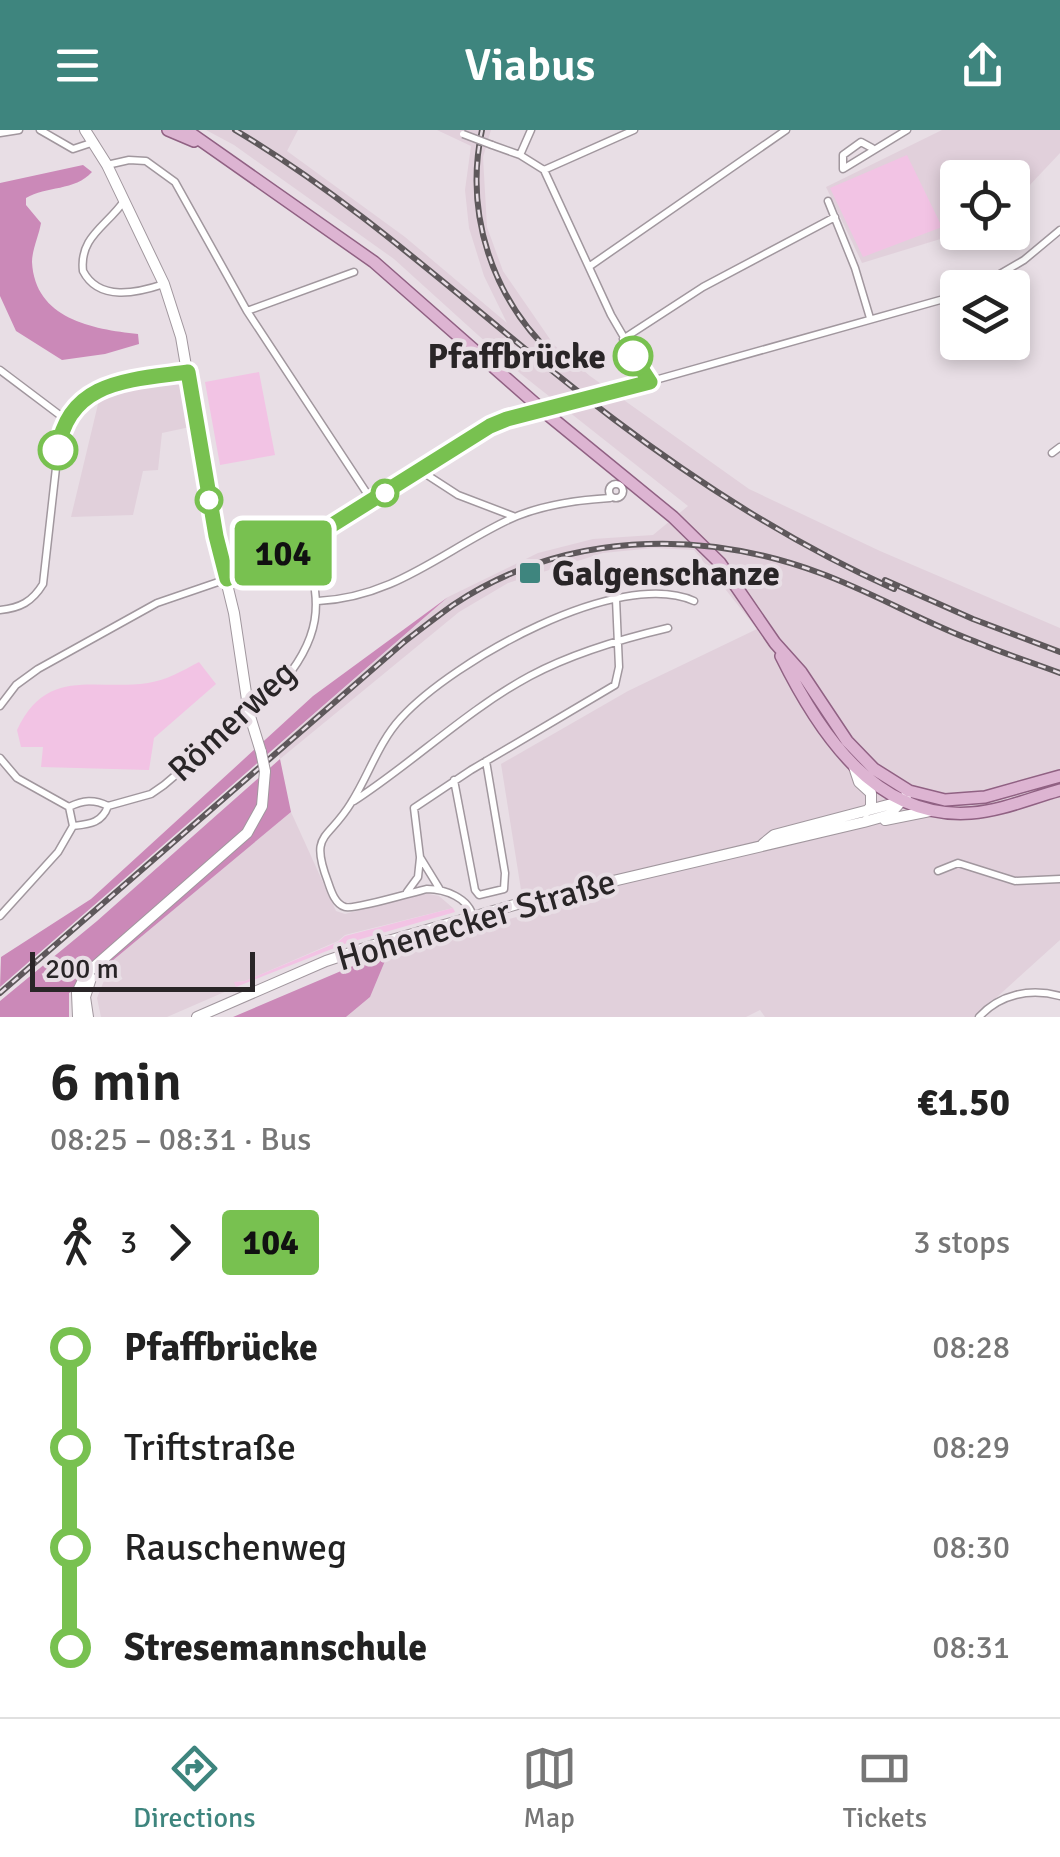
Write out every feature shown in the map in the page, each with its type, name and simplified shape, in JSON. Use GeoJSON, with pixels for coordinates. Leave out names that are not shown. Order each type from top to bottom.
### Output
{"type":"FeatureCollection","features":[{"type":"Feature","properties":{"kind":"main road"},"geometry":{"type":"LineString","coordinates":[[168,130],[212,149]]}},
{"type":"Feature","properties":{"kind":"main road"},"geometry":{"type":"LineString","coordinates":[[186,130],[374,262],[672,518],[720,564],[775,643],[824,731],[854,767],[930,811],[983,812],[1060,790]]}},
{"type":"Feature","properties":{"kind":"main road"},"geometry":{"type":"LineString","coordinates":[[775,643],[860,756],[906,796],[945,800],[985,798],[1060,776]]}},
{"type":"Feature","properties":{"kind":"street"},"geometry":{"type":"LineString","coordinates":[[0,133],[20,130]]}},
{"type":"Feature","properties":{"kind":"street"},"geometry":{"type":"LineString","coordinates":[[40,130],[73,148],[91,134],[164,284],[188,372],[249,713],[265,771],[262,806],[247,833],[81,982],[77,993],[86,1016]]}},
{"type":"Feature","properties":{"kind":"street"},"geometry":{"type":"LineString","coordinates":[[520,155],[531,130]]}},
{"type":"Feature","properties":{"kind":"street"},"geometry":{"type":"LineString","coordinates":[[544,170],[634,130]]}},
{"type":"Feature","properties":{"kind":"street"},"geometry":{"type":"LineString","coordinates":[[590,266],[786,130]]}},
{"type":"Feature","properties":{"kind":"street"},"geometry":{"type":"LineString","coordinates":[[872,148],[861,142],[842,155],[843,169],[907,130]]}},
{"type":"Feature","properties":{"kind":"street"},"geometry":{"type":"LineString","coordinates":[[459,132],[520,155],[544,170],[645,383]]}},
{"type":"Feature","properties":{"kind":"street"},"geometry":{"type":"LineString","coordinates":[[107,165],[146,161],[176,182],[247,311],[372,500]]}},
{"type":"Feature","properties":{"kind":"street"},"geometry":{"type":"LineString","coordinates":[[124,200],[114,216],[88,240],[83,251],[83,271],[99,289],[114,292],[147,290],[164,284]]}},
{"type":"Feature","properties":{"kind":"street"},"geometry":{"type":"LineString","coordinates":[[828,201],[856,268],[870,318]]}},
{"type":"Feature","properties":{"kind":"street"},"geometry":{"type":"LineString","coordinates":[[623,339],[703,286],[835,217]]}},
{"type":"Feature","properties":{"kind":"street"},"geometry":{"type":"LineString","coordinates":[[1007,270],[1060,230]]}},
{"type":"Feature","properties":{"kind":"street"},"geometry":{"type":"LineString","coordinates":[[247,311],[354,272]]}},
{"type":"Feature","properties":{"kind":"street"},"geometry":{"type":"LineString","coordinates":[[0,706],[16,684],[38,668],[157,603],[227,579],[302,544],[490,426],[940,299]]}},
{"type":"Feature","properties":{"kind":"street"},"geometry":{"type":"LineString","coordinates":[[0,370],[65,418]]}},
{"type":"Feature","properties":{"kind":"street"},"geometry":{"type":"LineString","coordinates":[[0,610],[20,607],[43,584],[65,418],[82,400],[100,390],[188,372]]}},
{"type":"Feature","properties":{"kind":"street"},"geometry":{"type":"LineString","coordinates":[[1052,453],[1060,447]]}},
{"type":"Feature","properties":{"kind":"street"},"geometry":{"type":"LineString","coordinates":[[421,471],[469,500],[516,516]]}},
{"type":"Feature","properties":{"kind":"street"},"geometry":{"type":"LineString","coordinates":[[318,601],[350,599],[394,584],[516,516],[610,498]]}},
{"type":"Feature","properties":{"kind":"street","name":"Römerweg"},"geometry":{"type":"LineString","coordinates":[[108,806],[151,794],[164,785],[277,689],[304,653],[318,601],[313,570],[302,544]]}},
{"type":"Feature","properties":{"kind":"street"},"geometry":{"type":"LineString","coordinates":[[440,889],[351,907],[337,902],[319,858],[326,834],[353,801],[386,736],[414,704],[481,655],[526,631],[654,591],[694,600]]}},
{"type":"Feature","properties":{"kind":"street"},"geometry":{"type":"LineString","coordinates":[[406,893],[418,877],[420,858],[414,808],[454,780],[615,686],[619,676],[616,600]]}},
{"type":"Feature","properties":{"kind":"street"},"geometry":{"type":"LineString","coordinates":[[353,801],[530,676],[618,640],[668,628]]}},
{"type":"Feature","properties":{"kind":"street"},"geometry":{"type":"LineString","coordinates":[[0,758],[17,778],[69,808],[73,826],[58,852],[0,916]]}},
{"type":"Feature","properties":{"kind":"street"},"geometry":{"type":"LineString","coordinates":[[454,780],[475,890],[479,895],[499,893],[504,889],[505,873],[486,761]]}},
{"type":"Feature","properties":{"kind":"street"},"geometry":{"type":"LineString","coordinates":[[854,767],[858,782],[871,794],[871,807],[864,818]]}},
{"type":"Feature","properties":{"kind":"street","name":"Hohenecker Straße"},"geometry":{"type":"LineString","coordinates":[[197,1017],[348,953],[528,901],[889,815],[906,796]]}},
{"type":"Feature","properties":{"kind":"street"},"geometry":{"type":"LineString","coordinates":[[69,808],[78,802],[97,800],[108,806],[104,818],[73,826]]}},
{"type":"Feature","properties":{"kind":"street","name":"Hohenecker Straße"},"geometry":{"type":"LineString","coordinates":[[864,818],[930,811]]}},
{"type":"Feature","properties":{"kind":"street"},"geometry":{"type":"LineString","coordinates":[[420,858],[440,889],[466,902],[474,918]]}},
{"type":"Feature","properties":{"kind":"street"},"geometry":{"type":"LineString","coordinates":[[938,871],[963,863],[1015,880],[1060,879]]}},
{"type":"Feature","properties":{"kind":"street"},"geometry":{"type":"LineString","coordinates":[[978,1017],[989,1006],[1008,997],[1028,992],[1060,996]]}},
{"type":"Feature","properties":{"kind":"shaded area"},"geometry":{"type":"Polygon","coordinates":[[[206,130],[298,130],[287,151],[405,237],[507,323],[484,276],[469,228],[465,190],[471,146],[437,130],[491,130],[483,157],[487,227],[503,271],[554,345],[590,376],[749,489],[880,551],[1060,628],[1060,940],[975,1017],[765,1017],[760,1010],[746,1017],[346,1017],[370,997],[381,964],[395,949],[528,914],[501,764],[628,691],[757,629],[694,550],[654,548],[603,553],[508,583],[459,612],[280,759],[277,747],[448,597],[538,553],[593,539],[653,535],[688,506],[521,374],[394,259],[234,145],[206,130]]]}},
{"type":"Feature","properties":{"kind":"shaded area"},"geometry":{"type":"Polygon","coordinates":[[[942,130],[1060,130],[1060,153],[1030,185],[1030,160],[940,160],[940,239],[862,263],[826,187],[942,130]]]}},
{"type":"Feature","properties":{"kind":"shaded area"},"geometry":{"type":"Polygon","coordinates":[[[907,155],[940,228],[863,257],[830,188],[907,155]]]}},
{"type":"Feature","properties":{"kind":"shaded area"},"geometry":{"type":"Polygon","coordinates":[[[83,165],[92,172],[85,178],[26,198],[26,205],[41,223],[32,257],[36,281],[43,297],[69,318],[102,329],[138,334],[139,344],[62,360],[16,331],[0,296],[0,183],[83,165]]]}},
{"type":"Feature","properties":{"kind":"shaded area"},"geometry":{"type":"Polygon","coordinates":[[[259,372],[275,455],[220,465],[205,382],[259,372]]]}},
{"type":"Feature","properties":{"kind":"shaded area"},"geometry":{"type":"Polygon","coordinates":[[[183,381],[190,427],[162,433],[158,470],[143,471],[133,515],[71,517],[99,400],[128,389],[183,381]]]}},
{"type":"Feature","properties":{"kind":"shaded area"},"geometry":{"type":"Polygon","coordinates":[[[448,597],[0,987],[1,957],[91,899],[313,696],[448,597]]]}},
{"type":"Feature","properties":{"kind":"shaded area"},"geometry":{"type":"Polygon","coordinates":[[[199,662],[216,684],[154,738],[149,770],[41,767],[43,747],[21,747],[17,730],[29,710],[57,689],[148,683],[199,662]]]}},
{"type":"Feature","properties":{"kind":"shaded area"},"geometry":{"type":"Polygon","coordinates":[[[280,759],[291,812],[96,978],[69,993],[69,1017],[0,1017],[0,1001],[280,759]]]}},
{"type":"Feature","properties":{"kind":"shaded area"},"geometry":{"type":"Polygon","coordinates":[[[291,812],[336,911],[345,914],[424,893],[439,896],[453,908],[345,935],[245,981],[235,982],[236,987],[167,1017],[101,1017],[97,998],[112,961],[291,812]]]}},
{"type":"Feature","properties":{"kind":"shaded area"},"geometry":{"type":"Polygon","coordinates":[[[453,908],[455,912],[347,943],[236,987],[234,982],[245,981],[345,936],[453,908]]]}},
{"type":"Feature","properties":{"kind":"shaded area"},"geometry":{"type":"Polygon","coordinates":[[[387,956],[370,997],[346,1017],[233,1017],[367,960],[387,956]]]}},
{"type":"Feature","properties":{"kind":"railway"},"geometry":{"type":"LineString","coordinates":[[235,130],[335,196],[615,420],[681,468],[785,533],[894,589]]}},
{"type":"Feature","properties":{"kind":"railway"},"geometry":{"type":"LineString","coordinates":[[482,130],[477,192],[488,253],[514,309],[555,357]]}},
{"type":"Feature","properties":{"kind":"railway"},"geometry":{"type":"LineString","coordinates":[[0,993],[404,642],[453,605],[495,581],[539,563],[585,551],[632,545],[679,544],[774,558],[820,573],[954,633],[1060,673]]}},
{"type":"Feature","properties":{"kind":"railway"},"geometry":{"type":"LineString","coordinates":[[885,580],[1060,652]]}},
{"type":"Feature","properties":{"kind":"bus line","name":"104"},"geometry":{"type":"LineString","coordinates":[[58,450],[65,418],[91,394],[120,383],[188,372],[227,579],[302,544],[490,426],[650,382],[633,356]]}},
{"type":"Feature","properties":{"kind":"place","name":"Pfaffbrücke"},"geometry":{"type":"Point","coordinates":[633,356]}},
{"type":"Feature","properties":{"kind":"place","name":"Galgenschanze"},"geometry":{"type":"Point","coordinates":[530,573]}}]}
